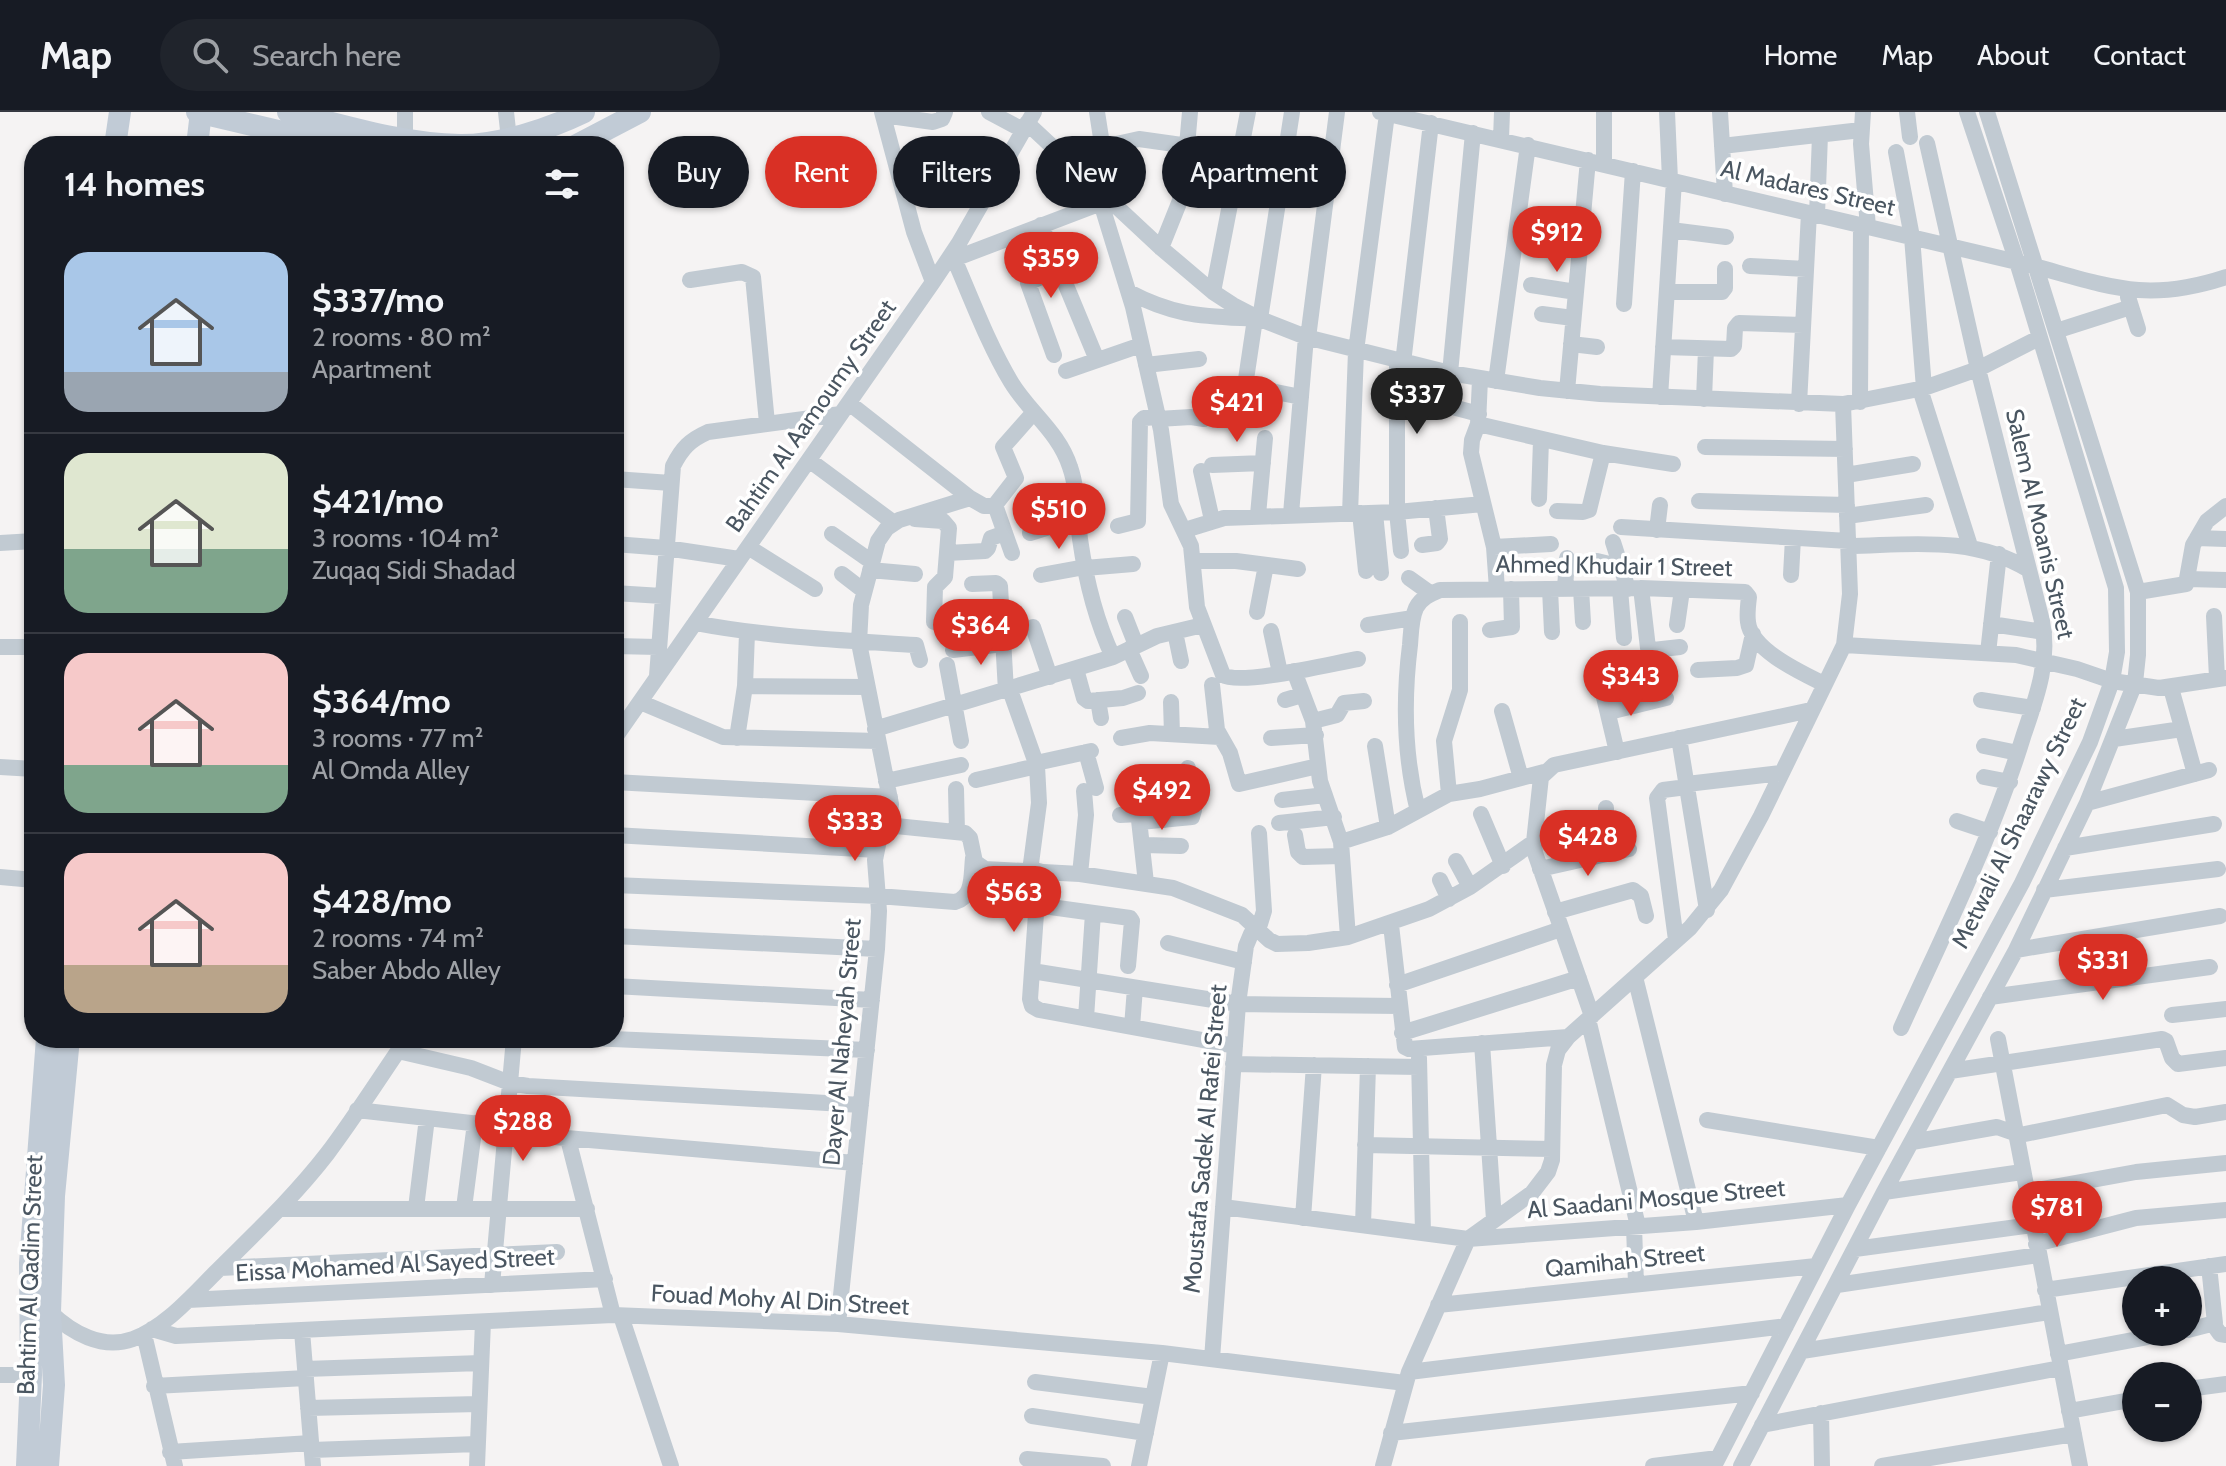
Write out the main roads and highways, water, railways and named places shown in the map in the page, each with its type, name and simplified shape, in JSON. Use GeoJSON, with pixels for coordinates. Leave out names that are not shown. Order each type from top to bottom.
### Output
{"type":"FeatureCollection","features":[{"type":"Feature","properties":{"kind":"main road"},"geometry":{"type":"LineString","coordinates":[[116,136],[120,112]]}},
{"type":"Feature","properties":{"kind":"main road"},"geometry":{"type":"LineString","coordinates":[[198,136],[200,112],[300,136]]}},
{"type":"Feature","properties":{"kind":"main road"},"geometry":{"type":"LineString","coordinates":[[288,112],[325,116],[395,136]]}},
{"type":"Feature","properties":{"kind":"main road"},"geometry":{"type":"LineString","coordinates":[[594,136],[640,112]]}},
{"type":"Feature","properties":{"kind":"main road"},"geometry":{"type":"LineString","coordinates":[[552,136],[576,114]]}},
{"type":"Feature","properties":{"kind":"main road","name":"Bahtim Al Qadim Street"},"geometry":{"type":"LineString","coordinates":[[27,1466],[31,1375],[30,1263],[46,1048]]}},
{"type":"Feature","properties":{"kind":"main road","name":"Bahtim Al Qadim Street"},"geometry":{"type":"LineString","coordinates":[[48,1466],[54,1385],[50,1312],[54,1196],[68,1048]]}}]}
